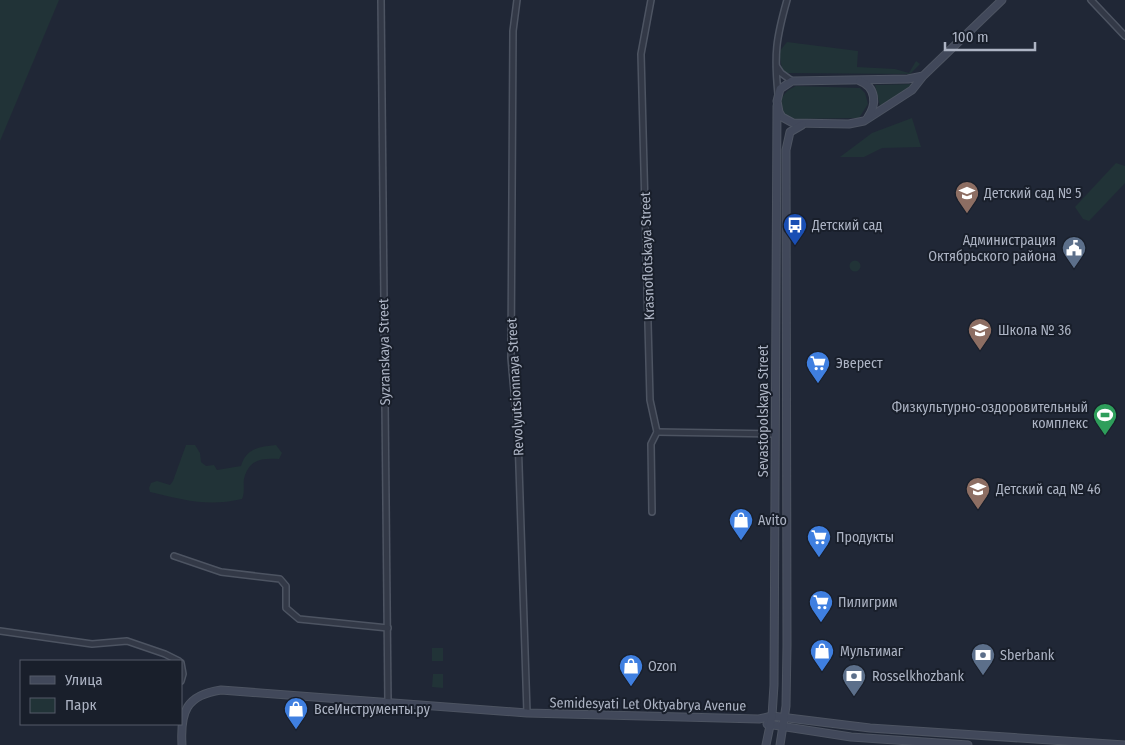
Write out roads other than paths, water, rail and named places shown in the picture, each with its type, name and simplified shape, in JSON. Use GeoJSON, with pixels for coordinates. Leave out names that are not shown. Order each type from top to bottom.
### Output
{"type":"FeatureCollection","features":[{"type":"Feature","properties":{"kind":"street","name":"Syzranskaya Street"},"geometry":{"type":"LineString","coordinates":[[381,0],[388,703]]}},
{"type":"Feature","properties":{"kind":"street","name":"Revolyutsionnaya Street"},"geometry":{"type":"LineString","coordinates":[[517,0],[513,31],[511,358],[518,436],[527,713]]}},
{"type":"Feature","properties":{"kind":"street","name":"Krasnoflotskaya Street"},"geometry":{"type":"LineString","coordinates":[[651,0],[641,54],[650,400],[656,432],[651,444],[652,512]]}},
{"type":"Feature","properties":{"kind":"street"},"geometry":{"type":"LineString","coordinates":[[778,95],[775,65],[776,36],[787,0]]}},
{"type":"Feature","properties":{"kind":"street"},"geometry":{"type":"LineString","coordinates":[[777,106],[782,117],[786,120],[802,124],[849,124],[864,121],[912,90],[923,76],[1002,0]]}},
{"type":"Feature","properties":{"kind":"street"},"geometry":{"type":"LineString","coordinates":[[1090,0],[1125,36]]}},
{"type":"Feature","properties":{"kind":"street"},"geometry":{"type":"LineString","coordinates":[[775,65],[781,74],[792,81]]}},
{"type":"Feature","properties":{"kind":"street"},"geometry":{"type":"LineString","coordinates":[[778,95],[785,84],[792,81],[908,79],[923,76]]}},
{"type":"Feature","properties":{"kind":"street"},"geometry":{"type":"LineString","coordinates":[[854,80],[868,85],[874,97],[873,110],[864,121]]}},
{"type":"Feature","properties":{"kind":"street","name":"Sevastopolskaya Street"},"geometry":{"type":"LineString","coordinates":[[766,745],[772,716],[775,568],[778,95]]}},
{"type":"Feature","properties":{"kind":"street","name":"Sevastopolskaya Street"},"geometry":{"type":"LineString","coordinates":[[780,745],[784,718],[787,601],[786,150],[790,132],[802,124]]}},
{"type":"Feature","properties":{"kind":"street"},"geometry":{"type":"LineString","coordinates":[[656,432],[786,434]]}},
{"type":"Feature","properties":{"kind":"street"},"geometry":{"type":"LineString","coordinates":[[174,556],[221,572],[280,579],[286,586],[286,608],[299,619],[388,628]]}},
{"type":"Feature","properties":{"kind":"street"},"geometry":{"type":"LineString","coordinates":[[775,568],[786,569]]}},
{"type":"Feature","properties":{"kind":"street"},"geometry":{"type":"LineString","coordinates":[[774,601],[787,601]]}},
{"type":"Feature","properties":{"kind":"street"},"geometry":{"type":"LineString","coordinates":[[0,631],[92,644],[127,642],[166,654],[176,660]]}},
{"type":"Feature","properties":{"kind":"street","name":"Semidesyati Let Oktyabrya Avenue"},"geometry":{"type":"LineString","coordinates":[[182,712],[195,698],[206,692],[221,690],[527,713],[759,719],[772,716],[870,728],[944,732],[1026,741],[1125,745]]}},
{"type":"Feature","properties":{"kind":"street"},"geometry":{"type":"LineString","coordinates":[[182,712],[182,745]]}},
{"type":"Feature","properties":{"kind":"street"},"geometry":{"type":"LineString","coordinates":[[759,719],[770,725],[783,728],[860,738],[968,745]]}},
{"type":"Feature","properties":{"kind":"street"},"geometry":{"type":"LineString","coordinates":[[944,732],[946,743]]}},
{"type":"Feature","properties":{"kind":"place","name":"Детский сад № 5"},"geometry":{"type":"Point","coordinates":[967,214]}},
{"type":"Feature","properties":{"kind":"place","name":"Детский сад"},"geometry":{"type":"Point","coordinates":[795,246]}},
{"type":"Feature","properties":{"kind":"place","name":"Администрация Октябрьского района"},"geometry":{"type":"Point","coordinates":[1074,269]}},
{"type":"Feature","properties":{"kind":"place","name":"Школа № 36"},"geometry":{"type":"Point","coordinates":[980,351]}},
{"type":"Feature","properties":{"kind":"place","name":"Эверест"},"geometry":{"type":"Point","coordinates":[818,384]}},
{"type":"Feature","properties":{"kind":"place","name":"Физкультурно-оздоровительный комплекс"},"geometry":{"type":"Point","coordinates":[1105,436]}},
{"type":"Feature","properties":{"kind":"place","name":"Детский сад № 46"},"geometry":{"type":"Point","coordinates":[978,510]}},
{"type":"Feature","properties":{"kind":"place","name":"Avito"},"geometry":{"type":"Point","coordinates":[741,541]}},
{"type":"Feature","properties":{"kind":"place","name":"Продукты"},"geometry":{"type":"Point","coordinates":[819,558]}},
{"type":"Feature","properties":{"kind":"place","name":"Пилигрим"},"geometry":{"type":"Point","coordinates":[821,623]}},
{"type":"Feature","properties":{"kind":"place","name":"Мультимаг"},"geometry":{"type":"Point","coordinates":[822,672]}},
{"type":"Feature","properties":{"kind":"place","name":"Sberbank"},"geometry":{"type":"Point","coordinates":[983,676]}},
{"type":"Feature","properties":{"kind":"place","name":"Ozon"},"geometry":{"type":"Point","coordinates":[631,687]}},
{"type":"Feature","properties":{"kind":"place","name":"Rosselkhozbank"},"geometry":{"type":"Point","coordinates":[854,697]}},
{"type":"Feature","properties":{"kind":"place","name":"ВсеИнструменты.ру"},"geometry":{"type":"Point","coordinates":[296,730]}}]}
